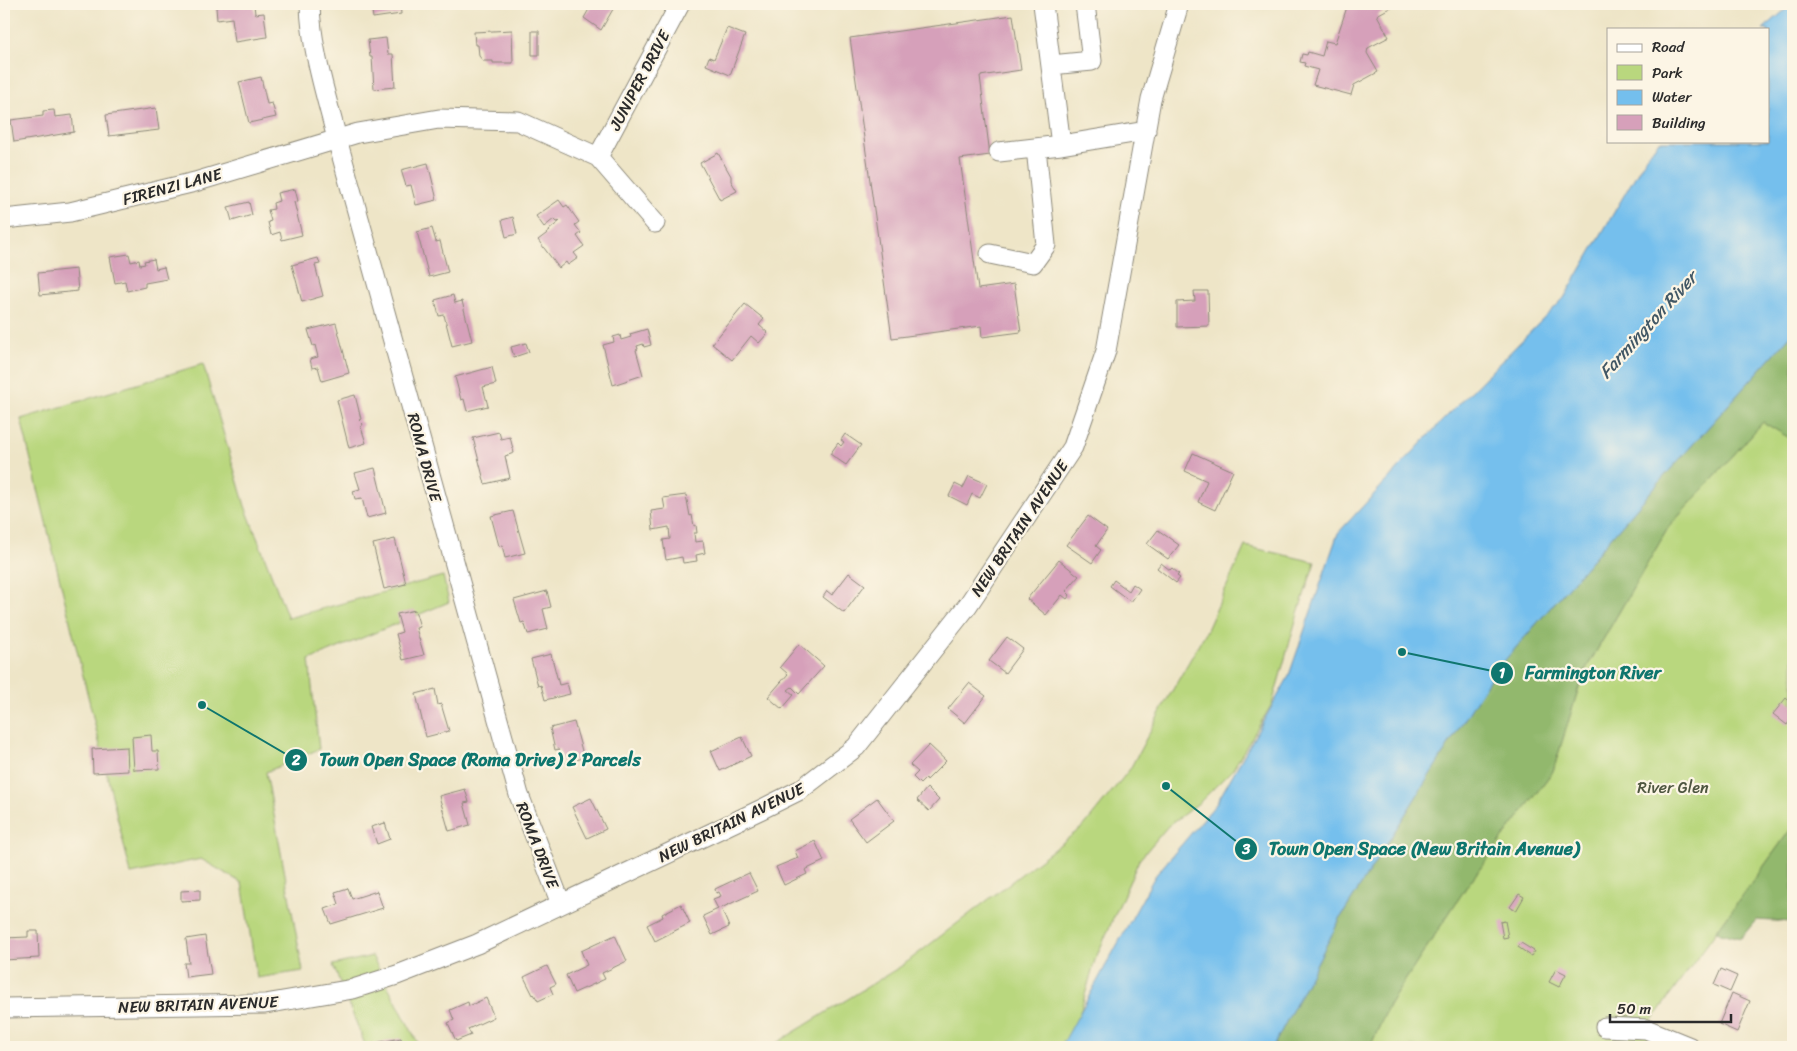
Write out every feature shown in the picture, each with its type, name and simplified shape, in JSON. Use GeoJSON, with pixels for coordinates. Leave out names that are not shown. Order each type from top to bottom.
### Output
{"type":"FeatureCollection","features":[{"type":"Feature","properties":{"kind":"street","name":"ROMA DRIVE"},"geometry":{"type":"LineString","coordinates":[[310,4],[310,21],[321,78],[519,795],[561,904]]}},
{"type":"Feature","properties":{"kind":"street","name":"JUNIPER DRIVE"},"geometry":{"type":"LineString","coordinates":[[598,157],[680,4]]}},
{"type":"Feature","properties":{"kind":"street"},"geometry":{"type":"LineString","coordinates":[[1043,4],[1061,145]]}},
{"type":"Feature","properties":{"kind":"street"},"geometry":{"type":"LineString","coordinates":[[1051,65],[1092,61],[1085,4]]}},
{"type":"Feature","properties":{"kind":"street","name":"NEW BRITAIN AVENUE"},"geometry":{"type":"LineString","coordinates":[[4,1008],[265,1004],[353,989],[396,975],[477,944],[800,790],[856,747],[968,605],[1073,447],[1106,351],[1151,99],[1179,4]]}},
{"type":"Feature","properties":{"kind":"street","name":"FIRENZI LANE"},"geometry":{"type":"LineString","coordinates":[[4,218],[70,212],[175,186],[337,138],[439,118],[518,120],[598,157]]}},
{"type":"Feature","properties":{"kind":"street"},"geometry":{"type":"LineString","coordinates":[[999,152],[1061,145],[1146,131]]}},
{"type":"Feature","properties":{"kind":"street"},"geometry":{"type":"LineString","coordinates":[[990,254],[1033,263],[1046,245],[1036,148]]}},
{"type":"Feature","properties":{"kind":"street"},"geometry":{"type":"LineString","coordinates":[[598,157],[656,223]]}},
{"type":"Feature","properties":{"kind":"street"},"geometry":{"type":"LineString","coordinates":[[1605,1027],[1646,1029],[1690,1047]]}},
{"type":"Feature","properties":{"kind":"green space"},"geometry":{"type":"Polygon","coordinates":[[[1793,333],[1793,436],[1791,439],[1763,422],[1668,528],[1583,674],[1553,771],[1467,886],[1389,1005],[1370,1047],[1273,1047],[1341,917],[1493,674],[1659,482],[1793,333]]]}},
{"type":"Feature","properties":{"kind":"green space"},"geometry":{"type":"Polygon","coordinates":[[[203,364],[245,506],[288,618],[443,576],[449,602],[309,660],[319,749],[266,772],[303,971],[257,978],[242,883],[201,859],[131,874],[21,419],[203,364]]]}},
{"type":"Feature","properties":{"kind":"green space","name":"River Glen"},"geometry":{"type":"Polygon","coordinates":[[[1763,422],[1790,438],[1793,436],[1793,826],[1650,1023],[1667,1047],[1370,1047],[1389,1005],[1467,886],[1553,771],[1583,674],[1668,528],[1763,422]]]}},
{"type":"Feature","properties":{"kind":"green space"},"geometry":{"type":"Polygon","coordinates":[[[1245,546],[1315,562],[1272,704],[1233,769],[1200,802],[1168,826],[1139,860],[1095,960],[1070,1047],[770,1047],[903,965],[1084,826],[1130,769],[1206,632],[1245,546]]]}},
{"type":"Feature","properties":{"kind":"green space"},"geometry":{"type":"Polygon","coordinates":[[[1793,826],[1793,924],[1792,922],[1756,920],[1741,938],[1716,932],[1793,826]]]}},
{"type":"Feature","properties":{"kind":"green space"},"geometry":{"type":"Polygon","coordinates":[[[372,956],[420,1047],[366,1047],[333,965],[372,956]]]}},
{"type":"Feature","properties":{"kind":"water"},"geometry":{"type":"Polygon","coordinates":[[[1792,4],[1793,333],[1659,482],[1493,674],[1341,917],[1273,1047],[1061,1047],[1155,876],[1216,804],[1288,678],[1338,533],[1441,422],[1564,298],[1647,156],[1658,142],[1770,142],[1770,28],[1764,28],[1792,4]]]}},
{"type":"Feature","properties":{"kind":"building"},"geometry":{"type":"Polygon","coordinates":[[[234,4],[254,4],[255,14],[264,13],[267,37],[235,42],[232,18],[217,20],[216,7],[234,4]]]}},
{"type":"Feature","properties":{"kind":"building"},"geometry":{"type":"Polygon","coordinates":[[[371,4],[400,4],[401,14],[373,18],[371,4]]]}},
{"type":"Feature","properties":{"kind":"building"},"geometry":{"type":"Polygon","coordinates":[[[592,4],[616,4],[601,30],[584,18],[592,4]]]}},
{"type":"Feature","properties":{"kind":"building"},"geometry":{"type":"Polygon","coordinates":[[[1348,4],[1397,4],[1377,15],[1389,37],[1368,48],[1367,53],[1378,72],[1354,85],[1351,95],[1313,85],[1318,70],[1304,66],[1305,63],[1300,62],[1302,54],[1307,55],[1308,52],[1322,56],[1326,41],[1335,43],[1348,4]]]}},
{"type":"Feature","properties":{"kind":"building"},"geometry":{"type":"Polygon","coordinates":[[[1013,15],[1021,70],[980,76],[990,155],[960,159],[978,289],[1014,284],[1021,332],[982,337],[981,326],[892,338],[850,38],[1013,15]]]}},
{"type":"Feature","properties":{"kind":"building"},"geometry":{"type":"Polygon","coordinates":[[[727,28],[745,35],[730,75],[706,65],[709,57],[714,59],[727,28]]]}},
{"type":"Feature","properties":{"kind":"building"},"geometry":{"type":"Polygon","coordinates":[[[512,30],[513,63],[483,61],[479,56],[478,45],[475,45],[474,32],[512,30]]]}},
{"type":"Feature","properties":{"kind":"building"},"geometry":{"type":"Polygon","coordinates":[[[532,31],[539,31],[539,55],[532,55],[532,31]]]}},
{"type":"Feature","properties":{"kind":"building"},"geometry":{"type":"Polygon","coordinates":[[[386,38],[388,54],[393,54],[395,87],[374,89],[372,57],[370,57],[368,40],[386,38]]]}},
{"type":"Feature","properties":{"kind":"building"},"geometry":{"type":"Polygon","coordinates":[[[261,77],[267,104],[272,103],[276,117],[249,123],[239,82],[261,77]]]}},
{"type":"Feature","properties":{"kind":"building"},"geometry":{"type":"Polygon","coordinates":[[[156,108],[159,130],[109,136],[106,115],[156,108]]]}},
{"type":"Feature","properties":{"kind":"building"},"geometry":{"type":"Polygon","coordinates":[[[54,110],[55,117],[72,115],[74,132],[14,142],[11,120],[43,116],[43,111],[54,110]]]}},
{"type":"Feature","properties":{"kind":"building"},"geometry":{"type":"Polygon","coordinates":[[[718,153],[737,191],[720,200],[700,163],[718,153]]]}},
{"type":"Feature","properties":{"kind":"building"},"geometry":{"type":"Polygon","coordinates":[[[428,163],[437,200],[416,205],[411,185],[406,186],[401,170],[428,163]]]}},
{"type":"Feature","properties":{"kind":"building"},"geometry":{"type":"Polygon","coordinates":[[[295,189],[298,201],[294,202],[302,235],[282,240],[280,232],[271,235],[268,222],[271,221],[268,210],[274,209],[273,203],[279,201],[277,193],[295,189]]]}},
{"type":"Feature","properties":{"kind":"building"},"geometry":{"type":"Polygon","coordinates":[[[559,200],[564,207],[567,205],[579,222],[575,225],[581,233],[577,236],[584,246],[574,253],[578,258],[568,265],[566,262],[559,268],[538,240],[560,221],[557,222],[554,219],[544,227],[536,216],[559,200]]]}},
{"type":"Feature","properties":{"kind":"building"},"geometry":{"type":"Polygon","coordinates":[[[249,202],[252,215],[232,221],[228,207],[249,202]]]}},
{"type":"Feature","properties":{"kind":"building"},"geometry":{"type":"Polygon","coordinates":[[[513,217],[517,234],[506,237],[502,220],[513,217]]]}},
{"type":"Feature","properties":{"kind":"building"},"geometry":{"type":"Polygon","coordinates":[[[432,228],[436,242],[440,241],[448,272],[429,277],[417,232],[432,228]]]}},
{"type":"Feature","properties":{"kind":"building"},"geometry":{"type":"Polygon","coordinates":[[[129,254],[131,262],[139,260],[140,265],[145,264],[144,261],[154,259],[156,269],[164,267],[167,279],[145,283],[145,287],[127,291],[125,281],[115,283],[110,257],[129,254]]]}},
{"type":"Feature","properties":{"kind":"building"},"geometry":{"type":"Polygon","coordinates":[[[318,258],[320,264],[315,265],[323,296],[302,302],[292,265],[318,258]]]}},
{"type":"Feature","properties":{"kind":"building"},"geometry":{"type":"Polygon","coordinates":[[[76,269],[78,291],[40,295],[38,273],[76,269]]]}},
{"type":"Feature","properties":{"kind":"building"},"geometry":{"type":"Polygon","coordinates":[[[1194,291],[1208,291],[1209,326],[1177,327],[1177,302],[1195,301],[1194,291]]]}},
{"type":"Feature","properties":{"kind":"building"},"geometry":{"type":"Polygon","coordinates":[[[453,295],[455,303],[462,301],[472,341],[452,346],[444,315],[439,316],[435,300],[453,295]]]}},
{"type":"Feature","properties":{"kind":"building"},"geometry":{"type":"Polygon","coordinates":[[[745,304],[764,319],[759,325],[768,333],[759,343],[751,336],[732,360],[712,344],[745,304]]]}},
{"type":"Feature","properties":{"kind":"building"},"geometry":{"type":"Polygon","coordinates":[[[336,323],[349,373],[322,381],[318,367],[312,368],[310,359],[318,357],[308,330],[336,323]]]}},
{"type":"Feature","properties":{"kind":"building"},"geometry":{"type":"Polygon","coordinates":[[[647,329],[651,345],[644,347],[643,344],[637,346],[638,349],[636,350],[643,375],[613,385],[603,345],[614,342],[613,337],[620,335],[621,340],[631,337],[630,334],[647,329]]]}},
{"type":"Feature","properties":{"kind":"building"},"geometry":{"type":"Polygon","coordinates":[[[526,343],[529,352],[514,357],[511,347],[526,343]]]}},
{"type":"Feature","properties":{"kind":"building"},"geometry":{"type":"Polygon","coordinates":[[[492,367],[496,384],[483,387],[488,406],[467,411],[464,399],[461,400],[455,377],[492,367]]]}},
{"type":"Feature","properties":{"kind":"building"},"geometry":{"type":"Polygon","coordinates":[[[355,395],[361,419],[359,420],[363,424],[361,427],[366,443],[349,448],[337,400],[355,395]]]}},
{"type":"Feature","properties":{"kind":"building"},"geometry":{"type":"Polygon","coordinates":[[[499,432],[501,439],[510,437],[514,453],[505,456],[510,478],[485,484],[473,438],[499,432]]]}},
{"type":"Feature","properties":{"kind":"building"},"geometry":{"type":"Polygon","coordinates":[[[845,434],[861,445],[846,465],[830,454],[838,443],[841,446],[844,442],[841,440],[845,434]]]}},
{"type":"Feature","properties":{"kind":"building"},"geometry":{"type":"Polygon","coordinates":[[[1193,453],[1233,471],[1215,510],[1198,502],[1207,481],[1185,471],[1193,453]]]}},
{"type":"Feature","properties":{"kind":"building"},"geometry":{"type":"Polygon","coordinates":[[[375,468],[386,513],[367,518],[362,498],[355,499],[353,491],[360,489],[355,473],[375,468]]]}},
{"type":"Feature","properties":{"kind":"building"},"geometry":{"type":"Polygon","coordinates":[[[969,476],[987,484],[980,498],[972,494],[967,505],[949,496],[955,484],[963,488],[969,476]]]}},
{"type":"Feature","properties":{"kind":"building"},"geometry":{"type":"Polygon","coordinates":[[[686,495],[690,516],[692,515],[694,526],[696,525],[697,533],[694,533],[695,542],[703,541],[705,553],[696,555],[697,561],[683,563],[682,557],[666,560],[663,540],[670,539],[669,527],[653,530],[651,511],[665,509],[663,498],[686,495]]]}},
{"type":"Feature","properties":{"kind":"building"},"geometry":{"type":"Polygon","coordinates":[[[513,511],[525,553],[505,558],[502,545],[499,546],[491,516],[513,511]]]}},
{"type":"Feature","properties":{"kind":"building"},"geometry":{"type":"Polygon","coordinates":[[[1088,516],[1107,530],[1096,546],[1101,550],[1092,563],[1066,545],[1088,516]]]}},
{"type":"Feature","properties":{"kind":"building"},"geometry":{"type":"Polygon","coordinates":[[[1158,530],[1179,545],[1168,559],[1147,544],[1158,530]]]}},
{"type":"Feature","properties":{"kind":"building"},"geometry":{"type":"Polygon","coordinates":[[[395,539],[406,584],[384,589],[373,544],[395,539]]]}},
{"type":"Feature","properties":{"kind":"building"},"geometry":{"type":"Polygon","coordinates":[[[1059,560],[1079,576],[1066,591],[1070,595],[1067,599],[1062,595],[1046,615],[1027,599],[1059,560]]]}},
{"type":"Feature","properties":{"kind":"building"},"geometry":{"type":"Polygon","coordinates":[[[1161,563],[1179,574],[1177,576],[1180,578],[1176,583],[1157,568],[1161,563]]]}},
{"type":"Feature","properties":{"kind":"building"},"geometry":{"type":"Polygon","coordinates":[[[849,573],[865,585],[844,613],[823,597],[827,591],[832,595],[849,573]]]}},
{"type":"Feature","properties":{"kind":"building"},"geometry":{"type":"Polygon","coordinates":[[[1114,580],[1129,591],[1133,584],[1140,589],[1131,602],[1110,586],[1114,580]]]}},
{"type":"Feature","properties":{"kind":"building"},"geometry":{"type":"Polygon","coordinates":[[[547,591],[551,607],[543,609],[548,629],[528,634],[524,622],[521,623],[514,600],[547,591]]]}},
{"type":"Feature","properties":{"kind":"building"},"geometry":{"type":"Polygon","coordinates":[[[415,610],[420,627],[416,628],[424,655],[403,660],[396,634],[402,632],[397,614],[415,610]]]}},
{"type":"Feature","properties":{"kind":"building"},"geometry":{"type":"Polygon","coordinates":[[[1007,637],[1023,649],[1005,673],[989,661],[1007,637]]]}},
{"type":"Feature","properties":{"kind":"building"},"geometry":{"type":"Polygon","coordinates":[[[799,644],[824,666],[799,694],[792,687],[788,690],[794,695],[782,709],[768,697],[788,674],[780,667],[799,644]]]}},
{"type":"Feature","properties":{"kind":"building"},"geometry":{"type":"Polygon","coordinates":[[[551,654],[559,685],[567,683],[570,694],[545,700],[541,685],[538,686],[531,659],[551,654]]]}},
{"type":"Feature","properties":{"kind":"building"},"geometry":{"type":"Polygon","coordinates":[[[969,683],[986,696],[965,723],[948,709],[969,683]]]}},
{"type":"Feature","properties":{"kind":"building"},"geometry":{"type":"Polygon","coordinates":[[[435,689],[438,705],[441,704],[449,731],[426,737],[416,694],[435,689]]]}},
{"type":"Feature","properties":{"kind":"building"},"geometry":{"type":"Polygon","coordinates":[[[1786,698],[1793,704],[1793,716],[1787,725],[1773,714],[1786,698]]]}},
{"type":"Feature","properties":{"kind":"building"},"geometry":{"type":"Polygon","coordinates":[[[574,722],[584,758],[562,763],[559,749],[555,750],[550,728],[574,722]]]}},
{"type":"Feature","properties":{"kind":"building"},"geometry":{"type":"Polygon","coordinates":[[[151,735],[152,751],[158,751],[159,769],[134,770],[132,737],[151,735]]]}},
{"type":"Feature","properties":{"kind":"building"},"geometry":{"type":"Polygon","coordinates":[[[742,737],[751,756],[720,771],[711,751],[742,737]]]}},
{"type":"Feature","properties":{"kind":"building"},"geometry":{"type":"Polygon","coordinates":[[[929,745],[946,761],[927,780],[926,778],[920,784],[913,777],[918,772],[910,765],[929,745]]]}},
{"type":"Feature","properties":{"kind":"building"},"geometry":{"type":"Polygon","coordinates":[[[127,747],[128,771],[93,773],[92,749],[127,747]]]}},
{"type":"Feature","properties":{"kind":"building"},"geometry":{"type":"Polygon","coordinates":[[[927,788],[939,800],[929,811],[917,800],[927,788]]]}},
{"type":"Feature","properties":{"kind":"building"},"geometry":{"type":"Polygon","coordinates":[[[465,789],[469,802],[464,803],[470,825],[449,831],[439,796],[465,789]]]}},
{"type":"Feature","properties":{"kind":"building"},"geometry":{"type":"Polygon","coordinates":[[[591,798],[606,829],[587,838],[572,807],[591,798]]]}},
{"type":"Feature","properties":{"kind":"building"},"geometry":{"type":"Polygon","coordinates":[[[877,798],[894,821],[866,842],[849,819],[877,798]]]}},
{"type":"Feature","properties":{"kind":"building"},"geometry":{"type":"Polygon","coordinates":[[[385,823],[390,839],[377,844],[371,827],[385,823]]]}},
{"type":"Feature","properties":{"kind":"building"},"geometry":{"type":"Polygon","coordinates":[[[815,841],[824,861],[805,870],[807,874],[784,885],[776,867],[798,858],[795,851],[815,841]]]}},
{"type":"Feature","properties":{"kind":"building"},"geometry":{"type":"Polygon","coordinates":[[[749,873],[758,891],[721,908],[729,927],[712,935],[703,916],[718,909],[713,899],[721,896],[719,892],[716,893],[715,889],[749,873]]]}},
{"type":"Feature","properties":{"kind":"building"},"geometry":{"type":"Polygon","coordinates":[[[348,888],[352,899],[377,891],[383,908],[331,924],[325,909],[339,904],[335,892],[348,888]]]}},
{"type":"Feature","properties":{"kind":"building"},"geometry":{"type":"Polygon","coordinates":[[[200,890],[200,900],[181,901],[181,891],[200,890]]]}},
{"type":"Feature","properties":{"kind":"building"},"geometry":{"type":"Polygon","coordinates":[[[1519,894],[1524,897],[1516,911],[1510,907],[1519,894]]]}},
{"type":"Feature","properties":{"kind":"building"},"geometry":{"type":"Polygon","coordinates":[[[681,904],[690,923],[655,941],[647,925],[663,917],[662,914],[681,904]]]}},
{"type":"Feature","properties":{"kind":"building"},"geometry":{"type":"Polygon","coordinates":[[[1505,921],[1508,937],[1503,938],[1500,922],[1505,921]]]}},
{"type":"Feature","properties":{"kind":"building"},"geometry":{"type":"Polygon","coordinates":[[[28,931],[38,931],[39,958],[4,960],[4,938],[28,937],[28,931]]]}},
{"type":"Feature","properties":{"kind":"building"},"geometry":{"type":"Polygon","coordinates":[[[615,935],[627,961],[602,973],[605,979],[574,993],[566,975],[587,965],[581,951],[615,935]]]}},
{"type":"Feature","properties":{"kind":"building"},"geometry":{"type":"Polygon","coordinates":[[[205,936],[211,974],[186,977],[184,963],[189,963],[186,939],[205,936]]]}},
{"type":"Feature","properties":{"kind":"building"},"geometry":{"type":"Polygon","coordinates":[[[1521,943],[1534,951],[1531,956],[1518,947],[1521,943]]]}},
{"type":"Feature","properties":{"kind":"building"},"geometry":{"type":"Polygon","coordinates":[[[547,966],[556,984],[550,987],[553,994],[538,1001],[524,977],[547,966]]]}},
{"type":"Feature","properties":{"kind":"building"},"geometry":{"type":"Polygon","coordinates":[[[1556,969],[1566,974],[1559,987],[1549,982],[1556,969]]]}},
{"type":"Feature","properties":{"kind":"building"},"geometry":{"type":"Polygon","coordinates":[[[1721,969],[1737,976],[1730,992],[1714,985],[1721,969]]]}},
{"type":"Feature","properties":{"kind":"building"},"geometry":{"type":"Polygon","coordinates":[[[1732,993],[1750,1001],[1737,1032],[1719,1024],[1732,993]]]}},
{"type":"Feature","properties":{"kind":"building"},"geometry":{"type":"Polygon","coordinates":[[[486,998],[494,1017],[468,1029],[471,1035],[456,1041],[448,1023],[454,1020],[450,1010],[468,1002],[469,1006],[486,998]]]}},
{"type":"Feature","properties":{"kind":"building"},"geometry":{"type":"Polygon","coordinates":[[[401,1038],[403,1047],[365,1047],[365,1045],[401,1038]]]}},
{"type":"Feature","properties":{"kind":"place","name":"Farmington River"},"geometry":{"type":"Point","coordinates":[1402,652]}},
{"type":"Feature","properties":{"kind":"place","name":"Town Open Space (Roma Drive) 2 Parcels"},"geometry":{"type":"Point","coordinates":[202,705]}},
{"type":"Feature","properties":{"kind":"place","name":"Town Open Space (New Britain Avenue)"},"geometry":{"type":"Point","coordinates":[1166,786]}}]}
